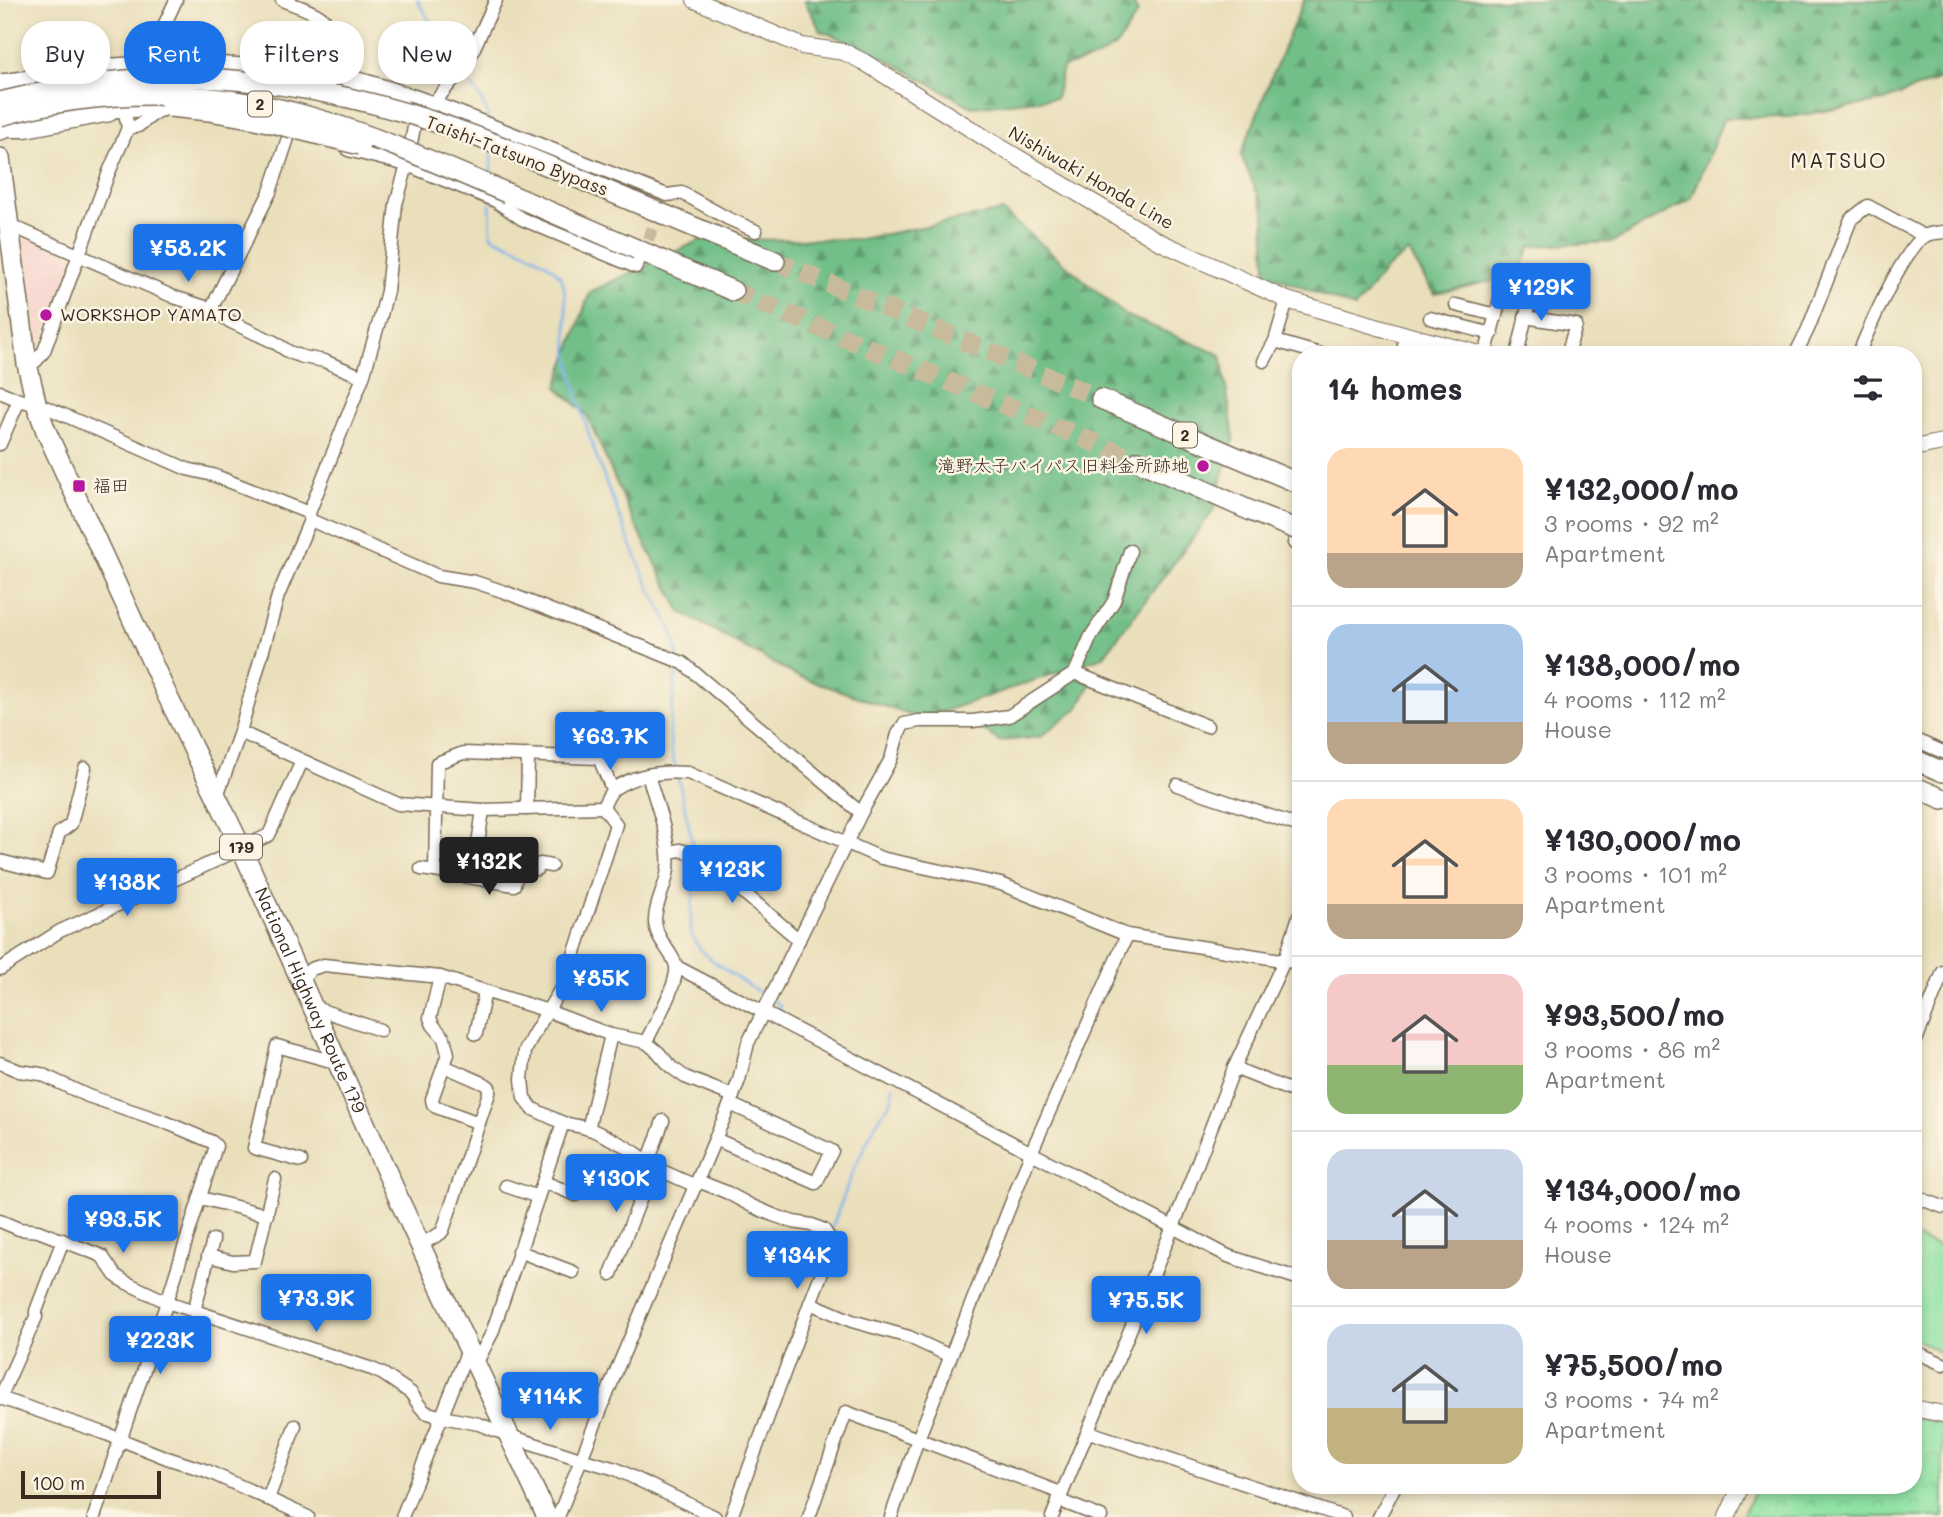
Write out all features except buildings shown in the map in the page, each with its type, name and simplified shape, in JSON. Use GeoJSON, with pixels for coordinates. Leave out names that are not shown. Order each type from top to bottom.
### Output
{"type":"FeatureCollection","features":[{"type":"Feature","properties":{"kind":"highway"},"geometry":{"type":"LineString","coordinates":[[2,90],[85,71],[124,66]]}},
{"type":"Feature","properties":{"kind":"highway"},"geometry":{"type":"LineString","coordinates":[[226,67],[280,71],[328,81],[390,99],[410,114]]}},
{"type":"Feature","properties":{"kind":"highway","name":"Taishi-Tatsuno Bypass"},"geometry":{"type":"LineString","coordinates":[[2,90],[36,94],[162,78],[259,82],[308,90],[410,114],[468,133],[775,261]]}},
{"type":"Feature","properties":{"kind":"highway","name":"Taishi-Tatsuno Bypass"},"geometry":{"type":"LineString","coordinates":[[0,116],[92,99],[163,95],[211,97],[256,103],[307,116],[373,139],[507,193],[733,291]]}},
{"type":"Feature","properties":{"kind":"highway"},"geometry":{"type":"LineString","coordinates":[[0,131],[24,121],[87,108],[209,111],[256,119],[459,173]]}},
{"type":"Feature","properties":{"kind":"highway","name":"National Highway Route 179"},"geometry":{"type":"LineString","coordinates":[[0,158],[5,223],[27,364],[28,403],[241,847],[420,1245],[547,1517]]}},
{"type":"Feature","properties":{"kind":"highway","name":"2"},"geometry":{"type":"LineString","coordinates":[[1101,399],[1292,481]]}},
{"type":"Feature","properties":{"kind":"highway","name":"2"},"geometry":{"type":"LineString","coordinates":[[1138,461],[1292,527]]}},
{"type":"Feature","properties":{"kind":"highway"},"geometry":{"type":"LineString","coordinates":[[1922,750],[1943,759]]}},
{"type":"Feature","properties":{"kind":"highway"},"geometry":{"type":"LineString","coordinates":[[1922,763],[1943,772]]}},
{"type":"Feature","properties":{"kind":"highway"},"geometry":{"type":"LineString","coordinates":[[1922,778],[1943,787]]}},
{"type":"Feature","properties":{"kind":"highway"},"geometry":{"type":"LineString","coordinates":[[1922,790],[1943,799]]}},
{"type":"Feature","properties":{"kind":"main road","name":"Nishiwaki Honda Line"},"geometry":{"type":"LineString","coordinates":[[695,0],[802,46],[844,52],[864,62],[1158,241],[1287,300],[1406,335],[1426,346]]}},
{"type":"Feature","properties":{"kind":"main road"},"geometry":{"type":"LineString","coordinates":[[1922,446],[1943,442]]}},
{"type":"Feature","properties":{"kind":"main road"},"geometry":{"type":"LineString","coordinates":[[1922,1410],[1943,1414]]}},
{"type":"Feature","properties":{"kind":"main road"},"geometry":{"type":"LineString","coordinates":[[1727,1517],[1737,1494]]}},
{"type":"Feature","properties":{"kind":"street"},"geometry":{"type":"LineString","coordinates":[[166,21],[176,0]]}},
{"type":"Feature","properties":{"kind":"street"},"geometry":{"type":"LineString","coordinates":[[282,0],[326,21]]}},
{"type":"Feature","properties":{"kind":"street"},"geometry":{"type":"LineString","coordinates":[[216,796],[240,732],[278,596],[363,377],[387,291],[396,204],[414,127],[467,63],[496,0]]}},
{"type":"Feature","properties":{"kind":"street"},"geometry":{"type":"LineString","coordinates":[[364,80],[434,102],[665,200],[682,192],[756,231]]}},
{"type":"Feature","properties":{"kind":"street"},"geometry":{"type":"LineString","coordinates":[[0,131],[25,131],[105,116],[158,110],[219,119],[407,165],[496,201],[523,219],[637,264]]}},
{"type":"Feature","properties":{"kind":"street"},"geometry":{"type":"LineString","coordinates":[[128,128],[138,126],[158,110]]}},
{"type":"Feature","properties":{"kind":"street"},"geometry":{"type":"LineString","coordinates":[[27,364],[36,361],[44,351],[109,172],[128,128],[125,113]]}},
{"type":"Feature","properties":{"kind":"street"},"geometry":{"type":"LineString","coordinates":[[211,309],[270,192],[289,135]]}},
{"type":"Feature","properties":{"kind":"street"},"geometry":{"type":"LineString","coordinates":[[1800,346],[1851,219],[1868,206],[1924,236]]}},
{"type":"Feature","properties":{"kind":"street"},"geometry":{"type":"LineString","coordinates":[[5,223],[174,297],[211,309],[289,352],[324,361],[363,377]]}},
{"type":"Feature","properties":{"kind":"street"},"geometry":{"type":"LineString","coordinates":[[1862,346],[1886,293],[1905,260],[1924,236],[1943,232]]}},
{"type":"Feature","properties":{"kind":"street"},"geometry":{"type":"LineString","coordinates":[[1519,346],[1533,285]]}},
{"type":"Feature","properties":{"kind":"street"},"geometry":{"type":"LineString","coordinates":[[1487,346],[1501,296]]}},
{"type":"Feature","properties":{"kind":"street"},"geometry":{"type":"LineString","coordinates":[[1264,361],[1275,341],[1287,300]]}},
{"type":"Feature","properties":{"kind":"street"},"geometry":{"type":"LineString","coordinates":[[1456,305],[1496,314]]}},
{"type":"Feature","properties":{"kind":"street"},"geometry":{"type":"LineString","coordinates":[[1426,346],[1431,314],[1492,334]]}},
{"type":"Feature","properties":{"kind":"street"},"geometry":{"type":"LineString","coordinates":[[1525,317],[1576,325],[1570,346]]}},
{"type":"Feature","properties":{"kind":"street"},"geometry":{"type":"LineString","coordinates":[[1404,346],[1406,335]]}},
{"type":"Feature","properties":{"kind":"street"},"geometry":{"type":"LineString","coordinates":[[1275,341],[1292,346]]}},
{"type":"Feature","properties":{"kind":"street"},"geometry":{"type":"LineString","coordinates":[[0,392],[48,408],[187,469],[213,475],[438,576],[475,582],[505,592],[683,663],[861,813]]}},
{"type":"Feature","properties":{"kind":"street"},"geometry":{"type":"LineString","coordinates":[[0,444],[28,403]]}},
{"type":"Feature","properties":{"kind":"street"},"geometry":{"type":"LineString","coordinates":[[558,1517],[617,1369],[731,1100],[748,1043],[861,813],[891,759],[898,734],[904,724],[919,721],[973,721],[1009,716],[1075,673],[1091,636],[1114,601],[1130,551]]}},
{"type":"Feature","properties":{"kind":"street"},"geometry":{"type":"LineString","coordinates":[[1075,673],[1207,726]]}},
{"type":"Feature","properties":{"kind":"street"},"geometry":{"type":"LineString","coordinates":[[598,716],[599,758],[612,789]]}},
{"type":"Feature","properties":{"kind":"street"},"geometry":{"type":"LineString","coordinates":[[240,732],[398,804],[483,810],[603,807]]}},
{"type":"Feature","properties":{"kind":"street"},"geometry":{"type":"LineString","coordinates":[[1922,743],[1943,752]]}},
{"type":"Feature","properties":{"kind":"street"},"geometry":{"type":"LineString","coordinates":[[435,870],[437,762],[463,752],[599,758]]}},
{"type":"Feature","properties":{"kind":"street"},"geometry":{"type":"LineString","coordinates":[[527,809],[528,755]]}},
{"type":"Feature","properties":{"kind":"street"},"geometry":{"type":"LineString","coordinates":[[0,969],[60,931],[269,835],[302,761]]}},
{"type":"Feature","properties":{"kind":"street"},"geometry":{"type":"LineString","coordinates":[[0,861],[47,873],[59,833],[71,824],[85,768]]}},
{"type":"Feature","properties":{"kind":"street"},"geometry":{"type":"LineString","coordinates":[[603,807],[612,789],[637,778],[662,772],[696,776],[881,858],[1001,884],[1127,935],[1292,961]]}},
{"type":"Feature","properties":{"kind":"street"},"geometry":{"type":"LineString","coordinates":[[646,1042],[674,983],[677,967],[658,937],[654,924],[668,870],[669,852],[648,775]]}},
{"type":"Feature","properties":{"kind":"street"},"geometry":{"type":"LineString","coordinates":[[1177,785],[1292,823]]}},
{"type":"Feature","properties":{"kind":"street"},"geometry":{"type":"LineString","coordinates":[[1922,798],[1943,807]]}},
{"type":"Feature","properties":{"kind":"street"},"geometry":{"type":"LineString","coordinates":[[603,807],[616,824],[566,980],[525,1051],[522,1079],[524,1098],[533,1109],[562,1123],[589,1129],[651,1164],[726,1192],[793,1222],[824,1230],[834,1244],[731,1517]]}},
{"type":"Feature","properties":{"kind":"street"},"geometry":{"type":"LineString","coordinates":[[473,877],[483,810]]}},
{"type":"Feature","properties":{"kind":"street"},"geometry":{"type":"LineString","coordinates":[[669,852],[680,850],[702,857],[799,940]]}},
{"type":"Feature","properties":{"kind":"street"},"geometry":{"type":"LineString","coordinates":[[421,869],[514,886],[519,866],[537,869],[540,864],[551,866]]}},
{"type":"Feature","properties":{"kind":"street"},"geometry":{"type":"LineString","coordinates":[[891,1517],[918,1439],[1031,1153],[1127,935]]}},
{"type":"Feature","properties":{"kind":"street"},"geometry":{"type":"LineString","coordinates":[[1052,1517],[1172,1227],[1234,1068],[1285,959],[1292,938]]}},
{"type":"Feature","properties":{"kind":"street"},"geometry":{"type":"LineString","coordinates":[[301,982],[311,970],[324,965],[440,977],[485,991],[611,1035],[646,1042],[685,1077],[832,1150],[816,1184],[715,1139]]}},
{"type":"Feature","properties":{"kind":"street"},"geometry":{"type":"LineString","coordinates":[[677,967],[1228,1256],[1292,1276]]}},
{"type":"Feature","properties":{"kind":"street"},"geometry":{"type":"LineString","coordinates":[[1922,1025],[1943,972]]}},
{"type":"Feature","properties":{"kind":"street"},"geometry":{"type":"LineString","coordinates":[[440,977],[429,1018],[446,1042],[447,1054],[432,1099],[433,1104],[479,1122]]}},
{"type":"Feature","properties":{"kind":"street"},"geometry":{"type":"LineString","coordinates":[[476,1034],[485,991]]}},
{"type":"Feature","properties":{"kind":"street"},"geometry":{"type":"LineString","coordinates":[[312,1007],[380,1030]]}},
{"type":"Feature","properties":{"kind":"street"},"geometry":{"type":"LineString","coordinates":[[589,1129],[611,1035]]}},
{"type":"Feature","properties":{"kind":"street"},"geometry":{"type":"LineString","coordinates":[[301,1161],[254,1148],[277,1046],[338,1063]]}},
{"type":"Feature","properties":{"kind":"street"},"geometry":{"type":"LineString","coordinates":[[0,1063],[19,1071],[41,1074],[88,1096],[165,1122],[216,1146],[167,1303],[94,1517]]}},
{"type":"Feature","properties":{"kind":"street"},"geometry":{"type":"LineString","coordinates":[[420,1245],[443,1230],[489,1093],[489,1087],[485,1084],[444,1066]]}},
{"type":"Feature","properties":{"kind":"street"},"geometry":{"type":"LineString","coordinates":[[1234,1068],[1292,1091]]}},
{"type":"Feature","properties":{"kind":"street"},"geometry":{"type":"LineString","coordinates":[[611,1274],[651,1164],[663,1121]]}},
{"type":"Feature","properties":{"kind":"street"},"geometry":{"type":"LineString","coordinates":[[402,1517],[442,1417],[472,1357],[492,1333],[562,1123]]}},
{"type":"Feature","properties":{"kind":"street"},"geometry":{"type":"LineString","coordinates":[[208,1256],[233,1262],[256,1261],[275,1179]]}},
{"type":"Feature","properties":{"kind":"street"},"geometry":{"type":"LineString","coordinates":[[544,1182],[576,1195]]}},
{"type":"Feature","properties":{"kind":"street"},"geometry":{"type":"LineString","coordinates":[[506,1186],[538,1198]]}},
{"type":"Feature","properties":{"kind":"street"},"geometry":{"type":"LineString","coordinates":[[201,1198],[267,1215]]}},
{"type":"Feature","properties":{"kind":"street"},"geometry":{"type":"LineString","coordinates":[[1922,1199],[1943,1207]]}},
{"type":"Feature","properties":{"kind":"street"},"geometry":{"type":"LineString","coordinates":[[0,1221],[38,1231],[102,1256],[115,1275],[167,1303],[372,1368],[411,1393],[425,1412],[479,1424],[616,1469],[715,1517]]}},
{"type":"Feature","properties":{"kind":"street"},"geometry":{"type":"LineString","coordinates":[[62,1240],[36,1317],[0,1398],[207,1471],[308,1517]]}},
{"type":"Feature","properties":{"kind":"street"},"geometry":{"type":"LineString","coordinates":[[194,1311],[213,1240]]}},
{"type":"Feature","properties":{"kind":"street"},"geometry":{"type":"LineString","coordinates":[[518,1251],[573,1272]]}},
{"type":"Feature","properties":{"kind":"street"},"geometry":{"type":"LineString","coordinates":[[810,1303],[852,1321],[909,1337],[950,1356]]}},
{"type":"Feature","properties":{"kind":"street"},"geometry":{"type":"LineString","coordinates":[[1922,1355],[1943,1364]]}},
{"type":"Feature","properties":{"kind":"street"},"geometry":{"type":"LineString","coordinates":[[809,1517],[846,1412],[1059,1496],[1101,1517]]}},
{"type":"Feature","properties":{"kind":"street"},"geometry":{"type":"LineString","coordinates":[[268,1499],[295,1426]]}},
{"type":"Feature","properties":{"kind":"street"},"geometry":{"type":"LineString","coordinates":[[1088,1432],[1344,1517]]}},
{"type":"Feature","properties":{"kind":"street"},"geometry":{"type":"LineString","coordinates":[[1379,1517],[1391,1494]]}},
{"type":"Feature","properties":{"kind":"shaded area"},"geometry":{"type":"Polygon","coordinates":[[[23,238],[74,257],[40,345],[23,238]]]}},
{"type":"Feature","properties":{"kind":"green space"},"geometry":{"type":"Polygon","coordinates":[[[804,0],[1131,0],[1138,13],[1117,45],[1096,58],[1063,67],[1056,98],[972,107],[868,49],[821,31],[804,0]]]}},
{"type":"Feature","properties":{"kind":"green space"},"geometry":{"type":"Polygon","coordinates":[[[1304,0],[1943,0],[1943,78],[1884,101],[1789,117],[1724,118],[1691,199],[1613,242],[1531,246],[1518,275],[1434,294],[1409,252],[1386,269],[1355,308],[1266,273],[1264,209],[1241,155],[1304,0]]]}},
{"type":"Feature","properties":{"kind":"green space"},"geometry":{"type":"Polygon","coordinates":[[[1002,211],[1125,315],[1221,355],[1234,438],[1213,511],[1103,657],[921,719],[795,675],[681,612],[632,518],[587,415],[557,387],[590,292],[700,240],[861,239],[1002,211]]]}},
{"type":"Feature","properties":{"kind":"green space"},"geometry":{"type":"Polygon","coordinates":[[[1076,676],[1091,684],[1078,708],[1040,737],[999,741],[975,724],[1023,716],[1076,676]]]}},
{"type":"Feature","properties":{"kind":"green space"},"geometry":{"type":"Polygon","coordinates":[[[1922,1240],[1943,1248],[1943,1354],[1922,1343],[1922,1240]]]}},
{"type":"Feature","properties":{"kind":"green space"},"geometry":{"type":"Polygon","coordinates":[[[1922,1419],[1943,1423],[1943,1517],[1742,1517],[1752,1494],[1922,1494],[1922,1419]]]}},
{"type":"Feature","properties":{"kind":"waterway"},"geometry":{"type":"LineString","coordinates":[[417,0],[430,21]]}},
{"type":"Feature","properties":{"kind":"waterway"},"geometry":{"type":"LineString","coordinates":[[471,84],[482,102],[489,121]]}},
{"type":"Feature","properties":{"kind":"waterway"},"geometry":{"type":"LineString","coordinates":[[491,152],[491,177]]}},
{"type":"Feature","properties":{"kind":"waterway"},"geometry":{"type":"LineString","coordinates":[[490,204],[491,236],[541,260],[562,280],[567,341],[581,410],[625,530],[674,636],[677,657]]}},
{"type":"Feature","properties":{"kind":"waterway"},"geometry":{"type":"LineString","coordinates":[[676,768],[670,729],[677,664]]}},
{"type":"Feature","properties":{"kind":"waterway"},"geometry":{"type":"LineString","coordinates":[[678,777],[694,849]]}},
{"type":"Feature","properties":{"kind":"waterway"},"geometry":{"type":"LineString","coordinates":[[696,859],[691,922],[695,942],[720,966],[767,997]]}},
{"type":"Feature","properties":{"kind":"waterway"},"geometry":{"type":"LineString","coordinates":[[773,1000],[781,1007],[779,1014]]}},
{"type":"Feature","properties":{"kind":"waterway"},"geometry":{"type":"LineString","coordinates":[[830,1233],[853,1171],[875,1125],[892,1100],[893,1086]]}},
{"type":"Feature","properties":{"kind":"waterway"},"geometry":{"type":"LineString","coordinates":[[821,1259],[827,1243]]}},
{"type":"Feature","properties":{"kind":"tunnel"},"geometry":{"type":"LineString","coordinates":[[641,256],[661,208]]}},
{"type":"Feature","properties":{"kind":"tunnel"},"geometry":{"type":"LineString","coordinates":[[775,261],[1101,399]]}},
{"type":"Feature","properties":{"kind":"tunnel"},"geometry":{"type":"LineString","coordinates":[[733,291],[1138,461]]}},
{"type":"Feature","properties":{"kind":"place","name":"WORKSHOP YAMATO"},"geometry":{"type":"Point","coordinates":[46,315]}},
{"type":"Feature","properties":{"kind":"place","name":"滝野太子バイパス旧料金所跡地"},"geometry":{"type":"Point","coordinates":[1203,466]}},
{"type":"Feature","properties":{"kind":"place","name":"福田"},"geometry":{"type":"Point","coordinates":[79,486]}},
{"type":"Feature","properties":{"kind":"district","name":"MATSUO"},"geometry":{"type":"Point","coordinates":[1839,161]}}]}
